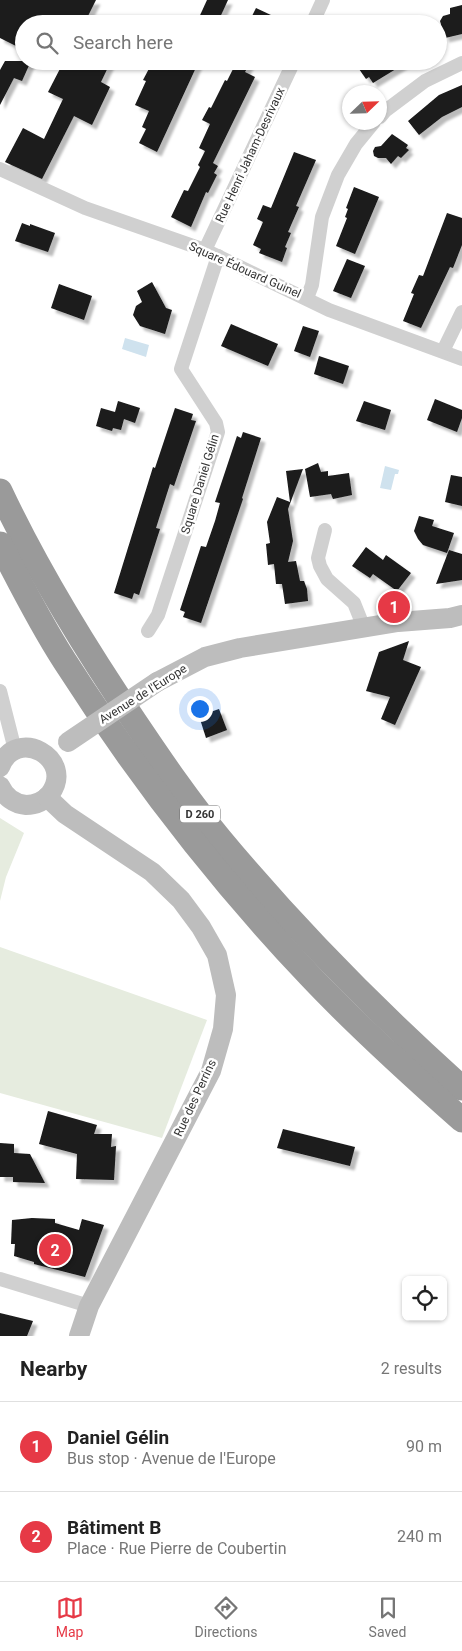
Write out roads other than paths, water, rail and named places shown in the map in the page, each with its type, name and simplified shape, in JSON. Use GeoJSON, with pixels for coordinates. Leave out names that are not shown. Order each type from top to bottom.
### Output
{"type":"FeatureCollection","features":[{"type":"Feature","properties":{"kind":"highway","name":"D 260"},"geometry":{"type":"LineString","coordinates":[[0,491],[40,570],[108,681],[163,763],[220,839],[280,908],[344,976],[399,1031],[462,1088]]}},
{"type":"Feature","properties":{"kind":"highway","name":"D 260"},"geometry":{"type":"LineString","coordinates":[[0,544],[63,659],[140,770],[208,860],[261,923],[309,975],[361,1028],[462,1120]]}},
{"type":"Feature","properties":{"kind":"street"},"geometry":{"type":"LineString","coordinates":[[316,15],[324,0]]}},
{"type":"Feature","properties":{"kind":"street"},"geometry":{"type":"LineString","coordinates":[[387,110],[425,81],[462,64]]}},
{"type":"Feature","properties":{"kind":"street","name":"Rue Henri Jaham-Desrivaux"},"geometry":{"type":"LineString","coordinates":[[211,253],[290,70]]}},
{"type":"Feature","properties":{"kind":"street"},"geometry":{"type":"LineString","coordinates":[[307,298],[312,285],[322,217],[338,175],[356,144],[367,130]]}},
{"type":"Feature","properties":{"kind":"street","name":"Square Édouard Guinel"},"geometry":{"type":"LineString","coordinates":[[0,169],[85,208],[211,253],[330,310],[462,359]]}},
{"type":"Feature","properties":{"kind":"street","name":"Square Daniel Gélin"},"geometry":{"type":"LineString","coordinates":[[148,631],[158,615],[218,432],[216,424],[181,368],[211,253]]}},
{"type":"Feature","properties":{"kind":"street"},"geometry":{"type":"LineString","coordinates":[[443,351],[462,312]]}},
{"type":"Feature","properties":{"kind":"street"},"geometry":{"type":"LineString","coordinates":[[325,530],[318,558],[320,566],[327,579],[354,603],[364,628]]}},
{"type":"Feature","properties":{"kind":"street","name":"Avenue de l'Europe"},"geometry":{"type":"LineString","coordinates":[[51,760],[60,748],[68,742],[157,682],[205,657],[240,648],[398,622],[450,618],[462,615]]}},
{"type":"Feature","properties":{"kind":"street"},"geometry":{"type":"LineString","coordinates":[[0,691],[15,750]]}},
{"type":"Feature","properties":{"kind":"street"},"geometry":{"type":"LineString","coordinates":[[0,767],[8,755],[15,750],[22,748],[38,750],[51,760],[56,775],[55,783],[47,797],[39,803],[30,805],[21,805],[12,801],[5,795],[0,786]]}},
{"type":"Feature","properties":{"kind":"street","name":"Rue des Perrins"},"geometry":{"type":"LineString","coordinates":[[47,797],[65,814],[152,872],[180,900],[201,927],[217,955],[226,996],[223,1029],[211,1071],[89,1306],[78,1336]]}},
{"type":"Feature","properties":{"kind":"street"},"geometry":{"type":"LineString","coordinates":[[0,1280],[89,1306]]}},
{"type":"Feature","properties":{"kind":"water"},"geometry":{"type":"Polygon","coordinates":[[[125,338],[149,345],[146,357],[122,349],[125,338]]]}},
{"type":"Feature","properties":{"kind":"water"},"geometry":{"type":"Polygon","coordinates":[[[385,466],[399,470],[398,474],[395,474],[391,490],[380,488],[385,466]]]}},
{"type":"Feature","properties":{"kind":"place","name":"Daniel Gélin"},"geometry":{"type":"Point","coordinates":[394,607]}},
{"type":"Feature","properties":{"kind":"place","name":"Bâtiment B"},"geometry":{"type":"Point","coordinates":[55,1250]}}]}
